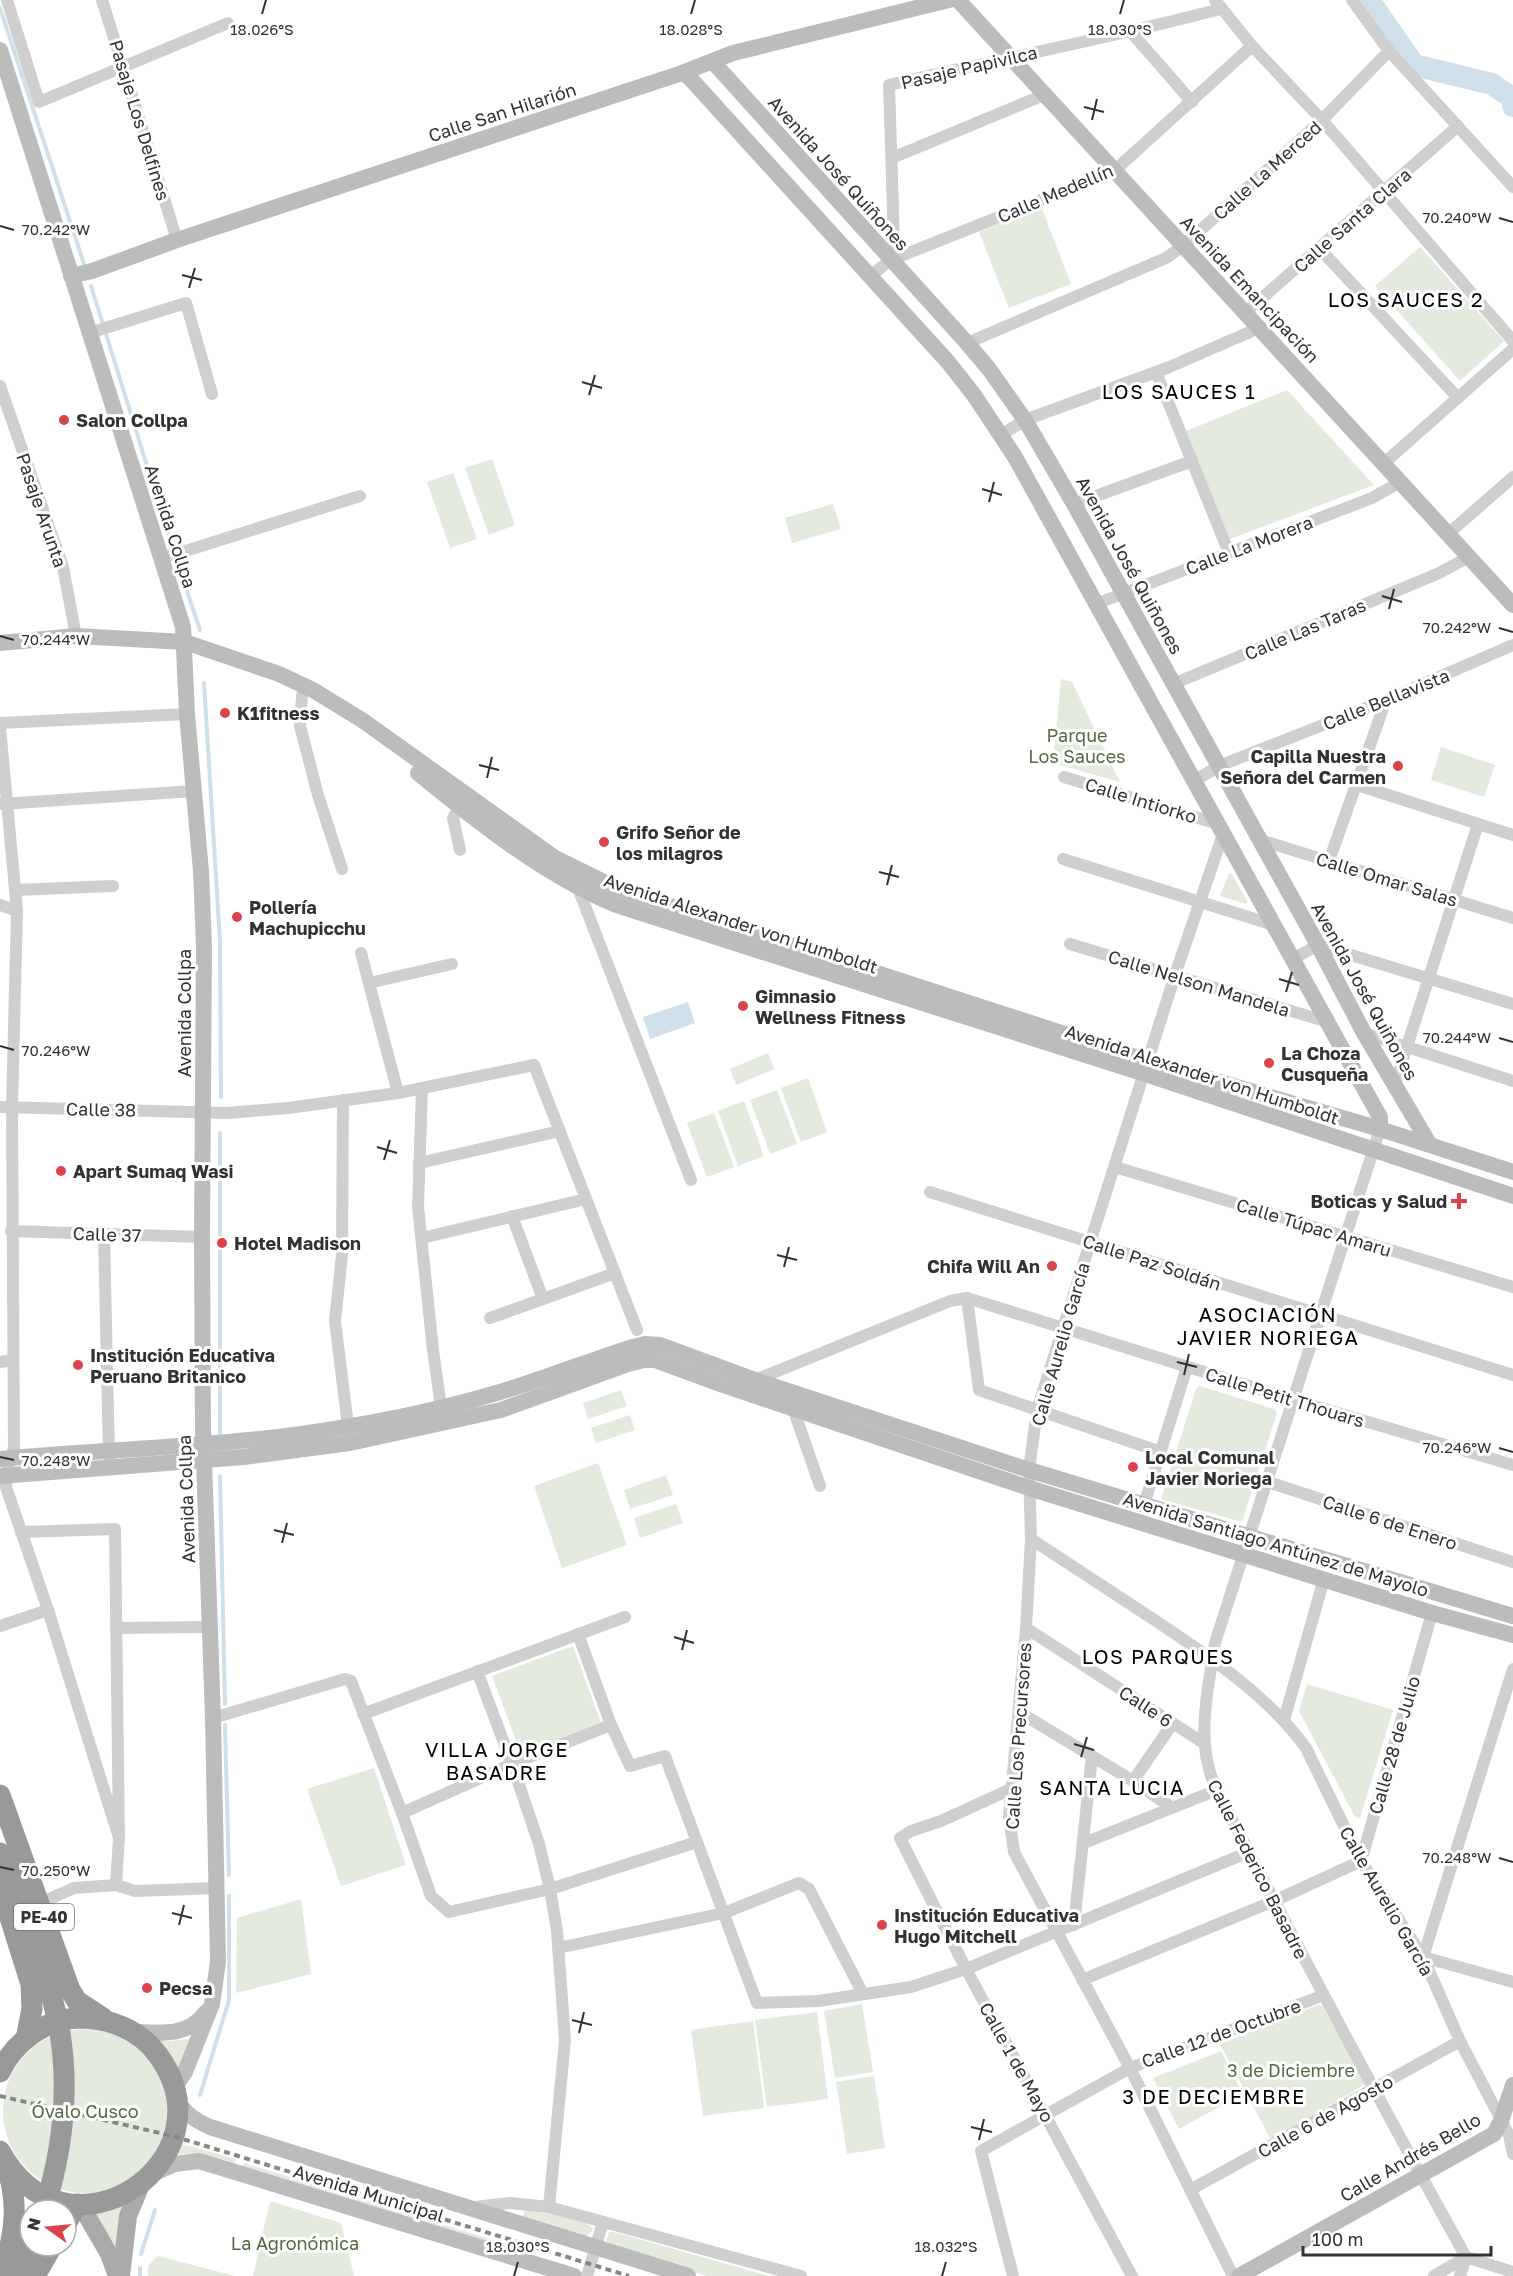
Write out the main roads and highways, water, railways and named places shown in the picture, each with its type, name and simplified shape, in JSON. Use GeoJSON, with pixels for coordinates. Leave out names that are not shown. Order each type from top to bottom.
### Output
{"type":"FeatureCollection","features":[{"type":"Feature","properties":{"kind":"highway","name":"PE-40"},"geometry":{"type":"LineString","coordinates":[[0,1795],[70,1990],[77,2001],[109,2021]]}},
{"type":"Feature","properties":{"kind":"highway"},"geometry":{"type":"LineString","coordinates":[[0,1812],[54,2004],[61,2039],[64,2120],[48,2198]]}},
{"type":"Feature","properties":{"kind":"highway"},"geometry":{"type":"LineString","coordinates":[[0,1853],[33,1934]]}},
{"type":"Feature","properties":{"kind":"highway","name":"PE-40"},"geometry":{"type":"LineString","coordinates":[[0,1886],[31,1984],[32,2009],[12,2050]]}},
{"type":"Feature","properties":{"kind":"highway"},"geometry":{"type":"LineString","coordinates":[[0,2072],[12,2050],[40,2029],[66,2020],[92,2018],[109,2021],[133,2032],[155,2050],[163,2062],[175,2093],[176,2120],[173,2136],[161,2162],[147,2179],[118,2198],[105,2202],[78,2204]]}},
{"type":"Feature","properties":{"kind":"highway"},"geometry":{"type":"LineString","coordinates":[[0,2151],[9,2166],[32,2188],[53,2198]]}},
{"type":"Feature","properties":{"kind":"highway"},"geometry":{"type":"LineString","coordinates":[[0,2151],[11,2182],[14,2222],[10,2246],[0,2274]]}},
{"type":"Feature","properties":{"kind":"highway"},"geometry":{"type":"LineString","coordinates":[[15,2276],[24,2258]]}},
{"type":"Feature","properties":{"kind":"highway"},"geometry":{"type":"LineString","coordinates":[[35,2276],[45,2258]]}},
{"type":"Feature","properties":{"kind":"main road"},"geometry":{"type":"LineString","coordinates":[[119,2276],[128,2216],[147,2179]]}},
{"type":"Feature","properties":{"kind":"main road"},"geometry":{"type":"LineString","coordinates":[[78,2204],[109,2254],[119,2276]]}},
{"type":"Feature","properties":{"kind":"water"},"geometry":{"type":"Polygon","coordinates":[[[688,1002],[695,1023],[650,1039],[643,1017],[688,1002]]]}},
{"type":"Feature","properties":{"kind":"waterway"},"geometry":{"type":"LineString","coordinates":[[1369,0],[1414,65],[1492,84],[1512,98],[1513,106]]}},
{"type":"Feature","properties":{"kind":"waterway"},"geometry":{"type":"LineString","coordinates":[[0,8],[85,267]]}},
{"type":"Feature","properties":{"kind":"waterway"},"geometry":{"type":"LineString","coordinates":[[91,286],[172,546]]}},
{"type":"Feature","properties":{"kind":"waterway"},"geometry":{"type":"LineString","coordinates":[[178,564],[200,630]]}},
{"type":"Feature","properties":{"kind":"waterway"},"geometry":{"type":"LineString","coordinates":[[204,683],[220,942],[221,1097]]}},
{"type":"Feature","properties":{"kind":"waterway"},"geometry":{"type":"LineString","coordinates":[[220,1133],[220,1435]]}},
{"type":"Feature","properties":{"kind":"waterway"},"geometry":{"type":"LineString","coordinates":[[220,1476],[225,1704]]}},
{"type":"Feature","properties":{"kind":"waterway"},"geometry":{"type":"LineString","coordinates":[[225,1725],[229,1875]]}},
{"type":"Feature","properties":{"kind":"waterway"},"geometry":{"type":"LineString","coordinates":[[200,2095],[229,2000],[229,1896]]}},
{"type":"Feature","properties":{"kind":"waterway"},"geometry":{"type":"LineString","coordinates":[[141,2254],[155,2210]]}},
{"type":"Feature","properties":{"kind":"waterway"},"geometry":{"type":"LineString","coordinates":[[140,2268],[140,2276]]}},
{"type":"Feature","properties":{"kind":"railway"},"geometry":{"type":"LineString","coordinates":[[0,2096],[173,2136],[629,2276]]}},
{"type":"Feature","properties":{"kind":"place","name":"Salon Collpa"},"geometry":{"type":"Point","coordinates":[64,420]}},
{"type":"Feature","properties":{"kind":"place","name":"K1fitness"},"geometry":{"type":"Point","coordinates":[225,713]}},
{"type":"Feature","properties":{"kind":"place","name":"Capilla Nuestra Señora del Carmen"},"geometry":{"type":"Point","coordinates":[1398,766]}},
{"type":"Feature","properties":{"kind":"place","name":"Grifo Señor de los milagros"},"geometry":{"type":"Point","coordinates":[604,842]}},
{"type":"Feature","properties":{"kind":"place","name":"Pollería Machupicchu"},"geometry":{"type":"Point","coordinates":[237,917]}},
{"type":"Feature","properties":{"kind":"place","name":"Gimnasio Wellness Fitness"},"geometry":{"type":"Point","coordinates":[743,1006]}},
{"type":"Feature","properties":{"kind":"place","name":"La Choza Cusqueña"},"geometry":{"type":"Point","coordinates":[1269,1063]}},
{"type":"Feature","properties":{"kind":"place","name":"Apart Sumaq Wasi"},"geometry":{"type":"Point","coordinates":[61,1171]}},
{"type":"Feature","properties":{"kind":"place","name":"Boticas y Salud"},"geometry":{"type":"Point","coordinates":[1459,1201]}},
{"type":"Feature","properties":{"kind":"place","name":"Hotel Madison"},"geometry":{"type":"Point","coordinates":[222,1243]}},
{"type":"Feature","properties":{"kind":"place","name":"Chifa Will An"},"geometry":{"type":"Point","coordinates":[1052,1266]}},
{"type":"Feature","properties":{"kind":"place","name":"Institución Educativa Peruano Britanico"},"geometry":{"type":"Point","coordinates":[78,1365]}},
{"type":"Feature","properties":{"kind":"place","name":"Local Comunal Javier Noriega"},"geometry":{"type":"Point","coordinates":[1133,1467]}},
{"type":"Feature","properties":{"kind":"place","name":"Institución Educativa Hugo Mitchell"},"geometry":{"type":"Point","coordinates":[882,1925]}},
{"type":"Feature","properties":{"kind":"place","name":"Pecsa"},"geometry":{"type":"Point","coordinates":[147,1988]}},
{"type":"Feature","properties":{"kind":"district","name":"LOS SAUCES 2"},"geometry":{"type":"Point","coordinates":[1406,299]}},
{"type":"Feature","properties":{"kind":"district","name":"LOS SAUCES 1"},"geometry":{"type":"Point","coordinates":[1179,391]}},
{"type":"Feature","properties":{"kind":"district","name":"ASOCIACIÓN JAVIER NORIEGA"},"geometry":{"type":"Point","coordinates":[1268,1326]}},
{"type":"Feature","properties":{"kind":"district","name":"LOS PARQUES"},"geometry":{"type":"Point","coordinates":[1158,1656]}},
{"type":"Feature","properties":{"kind":"district","name":"VILLA JORGE BASADRE"},"geometry":{"type":"Point","coordinates":[497,1760]}},
{"type":"Feature","properties":{"kind":"district","name":"SANTA LUCIA"},"geometry":{"type":"Point","coordinates":[1112,1787]}},
{"type":"Feature","properties":{"kind":"district","name":"3 DE DECIEMBRE"},"geometry":{"type":"Point","coordinates":[1214,2096]}},
{"type":"Feature","properties":{"kind":"park label","name":"Parque Los Sauces"},"geometry":{"type":"Point","coordinates":[1077,745]}},
{"type":"Feature","properties":{"kind":"park label","name":"3 de Diciembre"},"geometry":{"type":"Point","coordinates":[1291,2070]}},
{"type":"Feature","properties":{"kind":"park label","name":"Óvalo Cusco"},"geometry":{"type":"Point","coordinates":[85,2111]}},
{"type":"Feature","properties":{"kind":"park label","name":"La Agronómica"},"geometry":{"type":"Point","coordinates":[295,2243]}}]}
